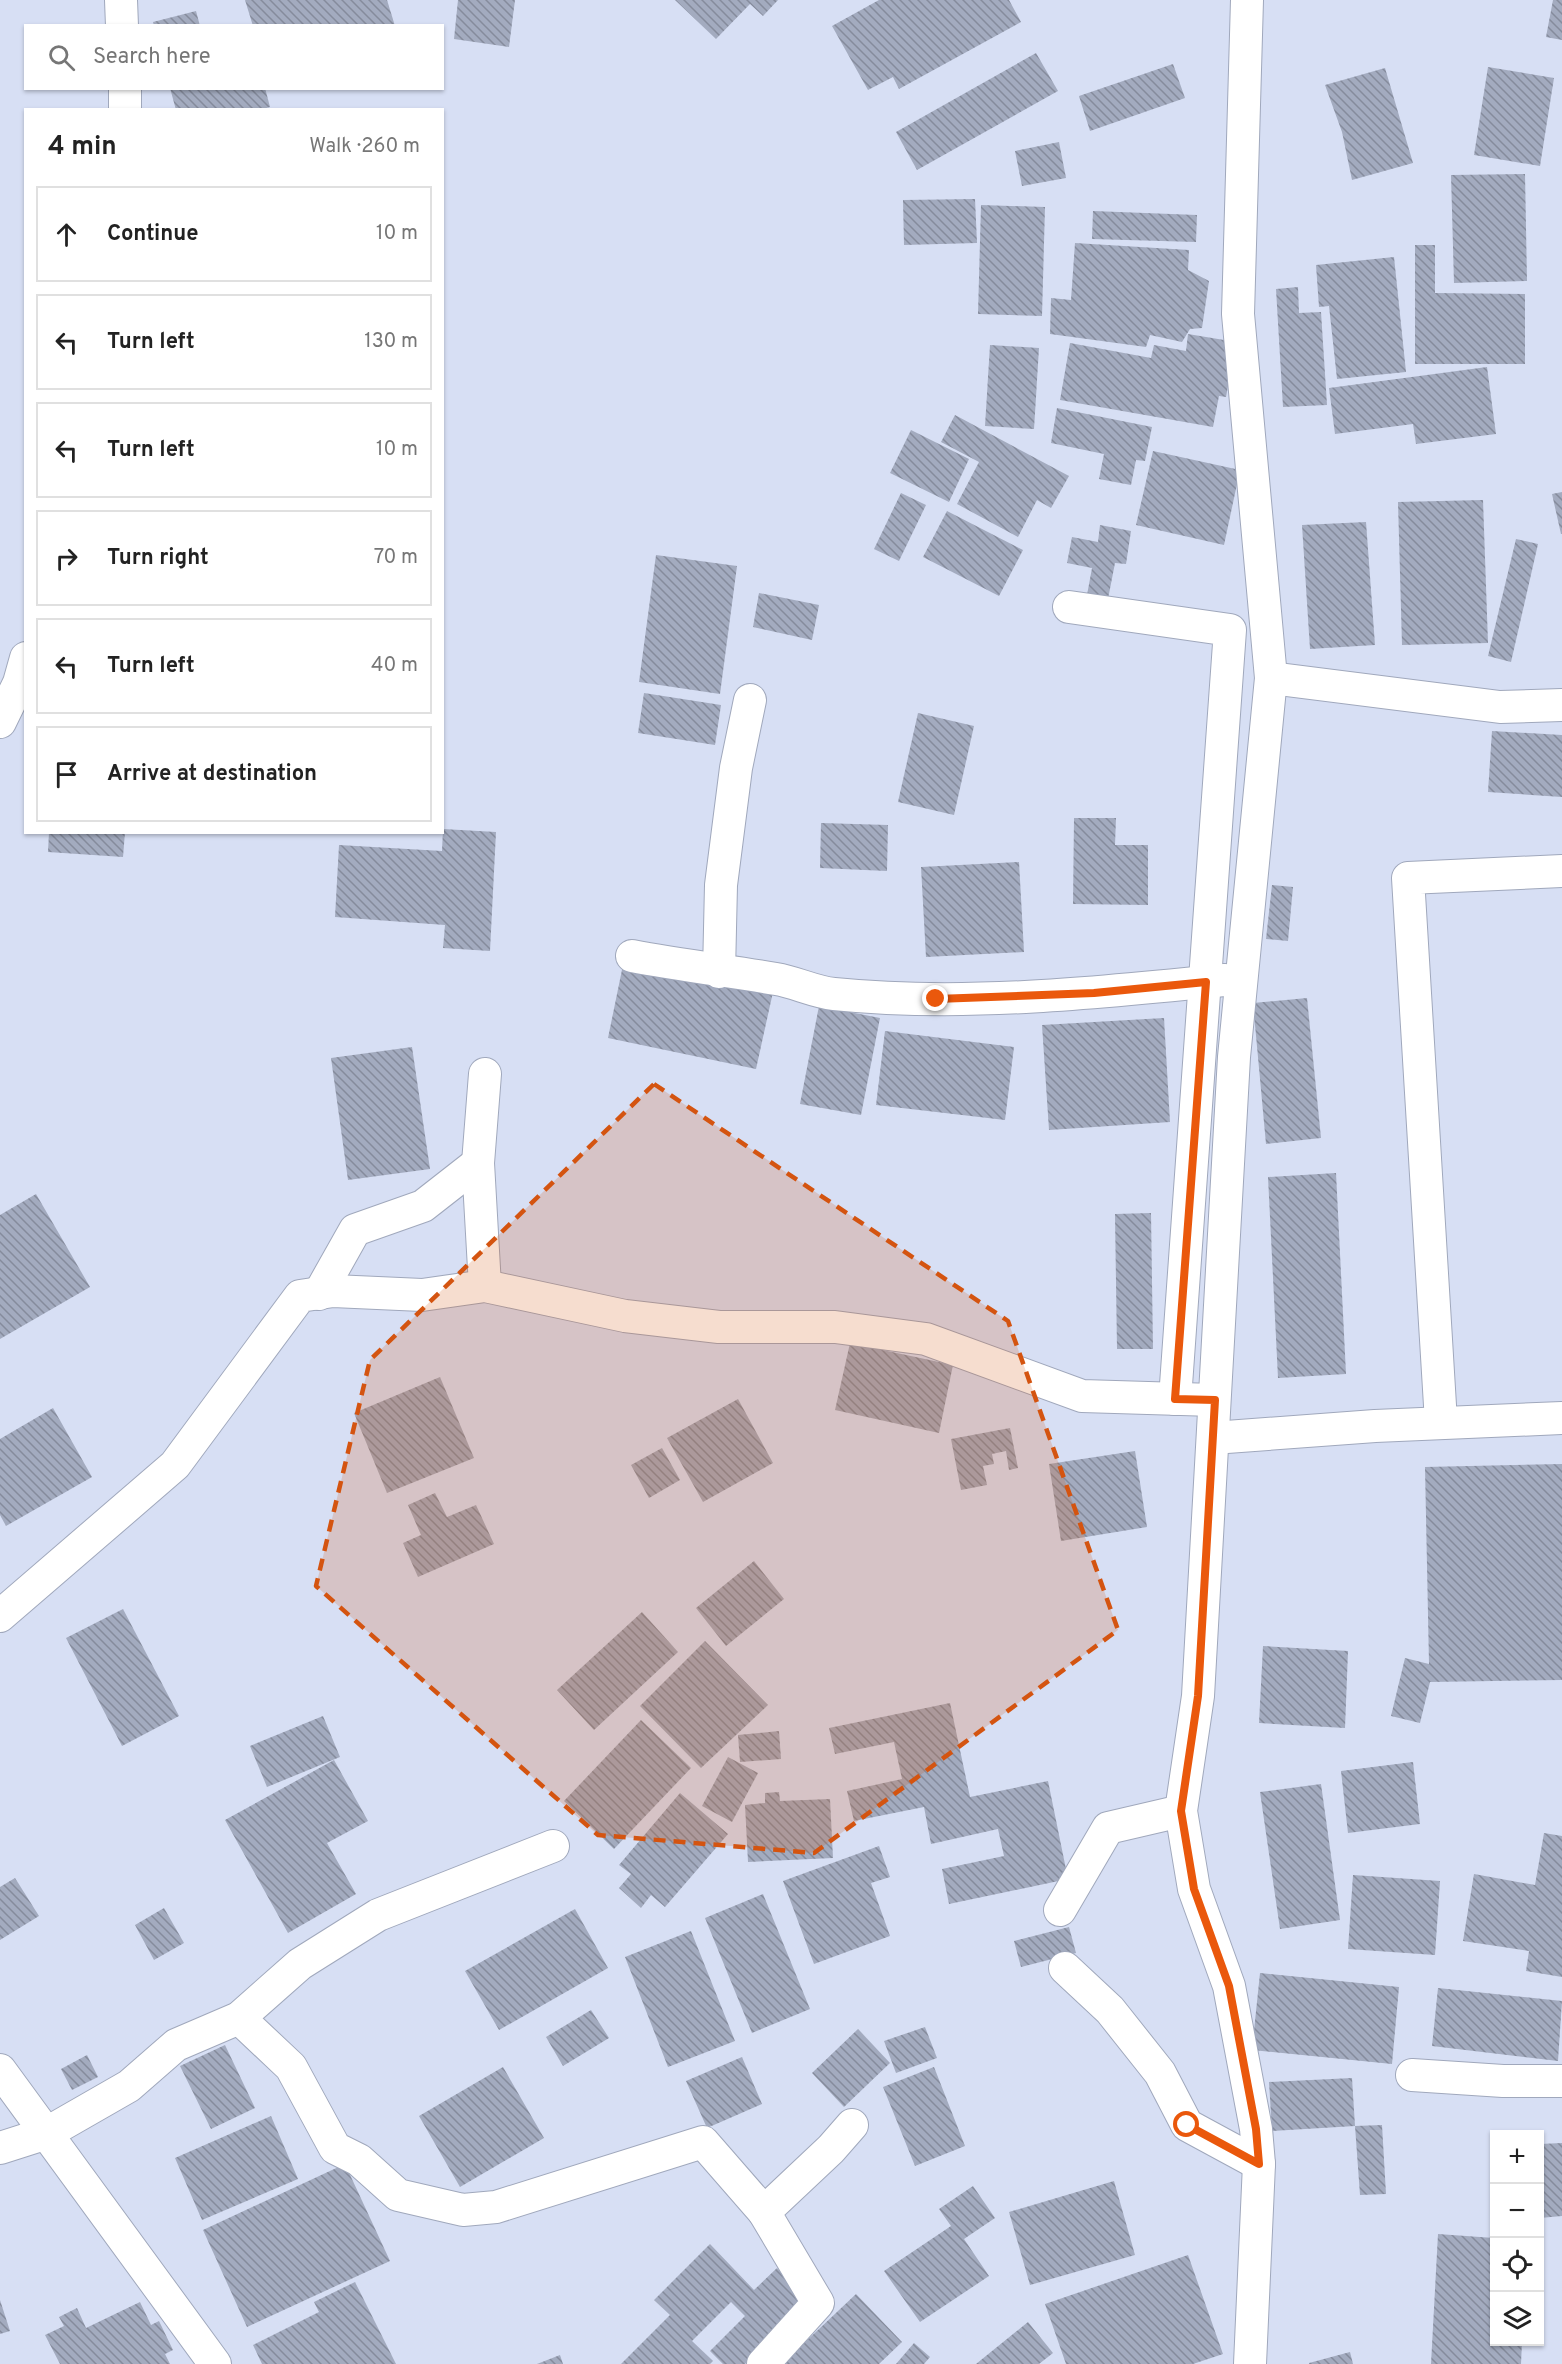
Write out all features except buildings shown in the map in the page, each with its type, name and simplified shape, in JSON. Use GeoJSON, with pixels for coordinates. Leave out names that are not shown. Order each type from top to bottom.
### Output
{"type":"FeatureCollection","features":[{"type":"Feature","properties":{"kind":"street"},"geometry":{"type":"LineString","coordinates":[[121,0],[122,24]]}},
{"type":"Feature","properties":{"kind":"street"},"geometry":{"type":"LineString","coordinates":[[1247,0],[1238,314],[1270,678],[1234,1057],[1198,1696],[1181,1811],[1194,1889],[1229,1986],[1256,2129],[1259,2164],[1250,2364]]}},
{"type":"Feature","properties":{"kind":"street"},"geometry":{"type":"LineString","coordinates":[[124,90],[125,108]]}},
{"type":"Feature","properties":{"kind":"street"},"geometry":{"type":"LineString","coordinates":[[1069,607],[1230,630],[1175,1399]]}},
{"type":"Feature","properties":{"kind":"street"},"geometry":{"type":"LineString","coordinates":[[0,722],[19,683],[24,665]]}},
{"type":"Feature","properties":{"kind":"street"},"geometry":{"type":"LineString","coordinates":[[1270,678],[1500,707],[1562,705]]}},
{"type":"Feature","properties":{"kind":"street"},"geometry":{"type":"LineString","coordinates":[[719,972],[721,885],[736,768],[750,700]]}},
{"type":"Feature","properties":{"kind":"street"},"geometry":{"type":"LineString","coordinates":[[1441,1422],[1408,878],[1562,871]]}},
{"type":"Feature","properties":{"kind":"street"},"geometry":{"type":"LineString","coordinates":[[632,956],[719,972],[777,979],[831,993],[936,999],[1094,993],[1241,978]]}},
{"type":"Feature","properties":{"kind":"street"},"geometry":{"type":"LineString","coordinates":[[484,1286],[478,1163],[485,1074]]}},
{"type":"Feature","properties":{"kind":"street"},"geometry":{"type":"LineString","coordinates":[[319,1294],[355,1230],[423,1206],[478,1163]]}},
{"type":"Feature","properties":{"kind":"street"},"geometry":{"type":"LineString","coordinates":[[0,1616],[175,1466],[300,1296],[333,1291],[422,1295],[484,1286],[625,1316],[707,1325],[835,1327],[926,1339],[1082,1396],[1215,1400]]}},
{"type":"Feature","properties":{"kind":"street"},"geometry":{"type":"LineString","coordinates":[[1213,1438],[1441,1422],[1562,1418]]}},
{"type":"Feature","properties":{"kind":"street"},"geometry":{"type":"LineString","coordinates":[[1060,1910],[1108,1828],[1181,1811]]}},
{"type":"Feature","properties":{"kind":"street"},"geometry":{"type":"LineString","coordinates":[[0,2148],[46,2133],[129,2086],[176,2045],[239,2018],[300,1964],[378,1915],[553,1846]]}},
{"type":"Feature","properties":{"kind":"street"},"geometry":{"type":"LineString","coordinates":[[1065,1968],[1110,2010],[1160,2073],[1187,2125],[1259,2164]]}},
{"type":"Feature","properties":{"kind":"street"},"geometry":{"type":"LineString","coordinates":[[239,2018],[291,2067],[334,2148],[359,2160],[398,2195],[463,2210],[496,2207],[702,2142],[764,2212],[818,2303],[763,2364]]}},
{"type":"Feature","properties":{"kind":"street"},"geometry":{"type":"LineString","coordinates":[[0,2070],[216,2364]]}},
{"type":"Feature","properties":{"kind":"street"},"geometry":{"type":"LineString","coordinates":[[1412,2075],[1503,2081],[1562,2081]]}},
{"type":"Feature","properties":{"kind":"street"},"geometry":{"type":"LineString","coordinates":[[764,2212],[852,2126]]}},
{"type":"Feature","properties":{"kind":"highlighted area"},"geometry":{"type":"Polygon","coordinates":[[[654,1084],[1008,1321],[1118,1630],[814,1853],[598,1835],[316,1586],[370,1360],[654,1084]]]}},
{"type":"Feature","properties":{"kind":"route"},"geometry":{"type":"LineString","coordinates":[[936,999],[1094,993],[1206,982],[1175,1399],[1215,1400],[1198,1696],[1186,1764],[1181,1811],[1194,1889],[1229,1986],[1256,2129],[1259,2164],[1187,2125]]}}]}
